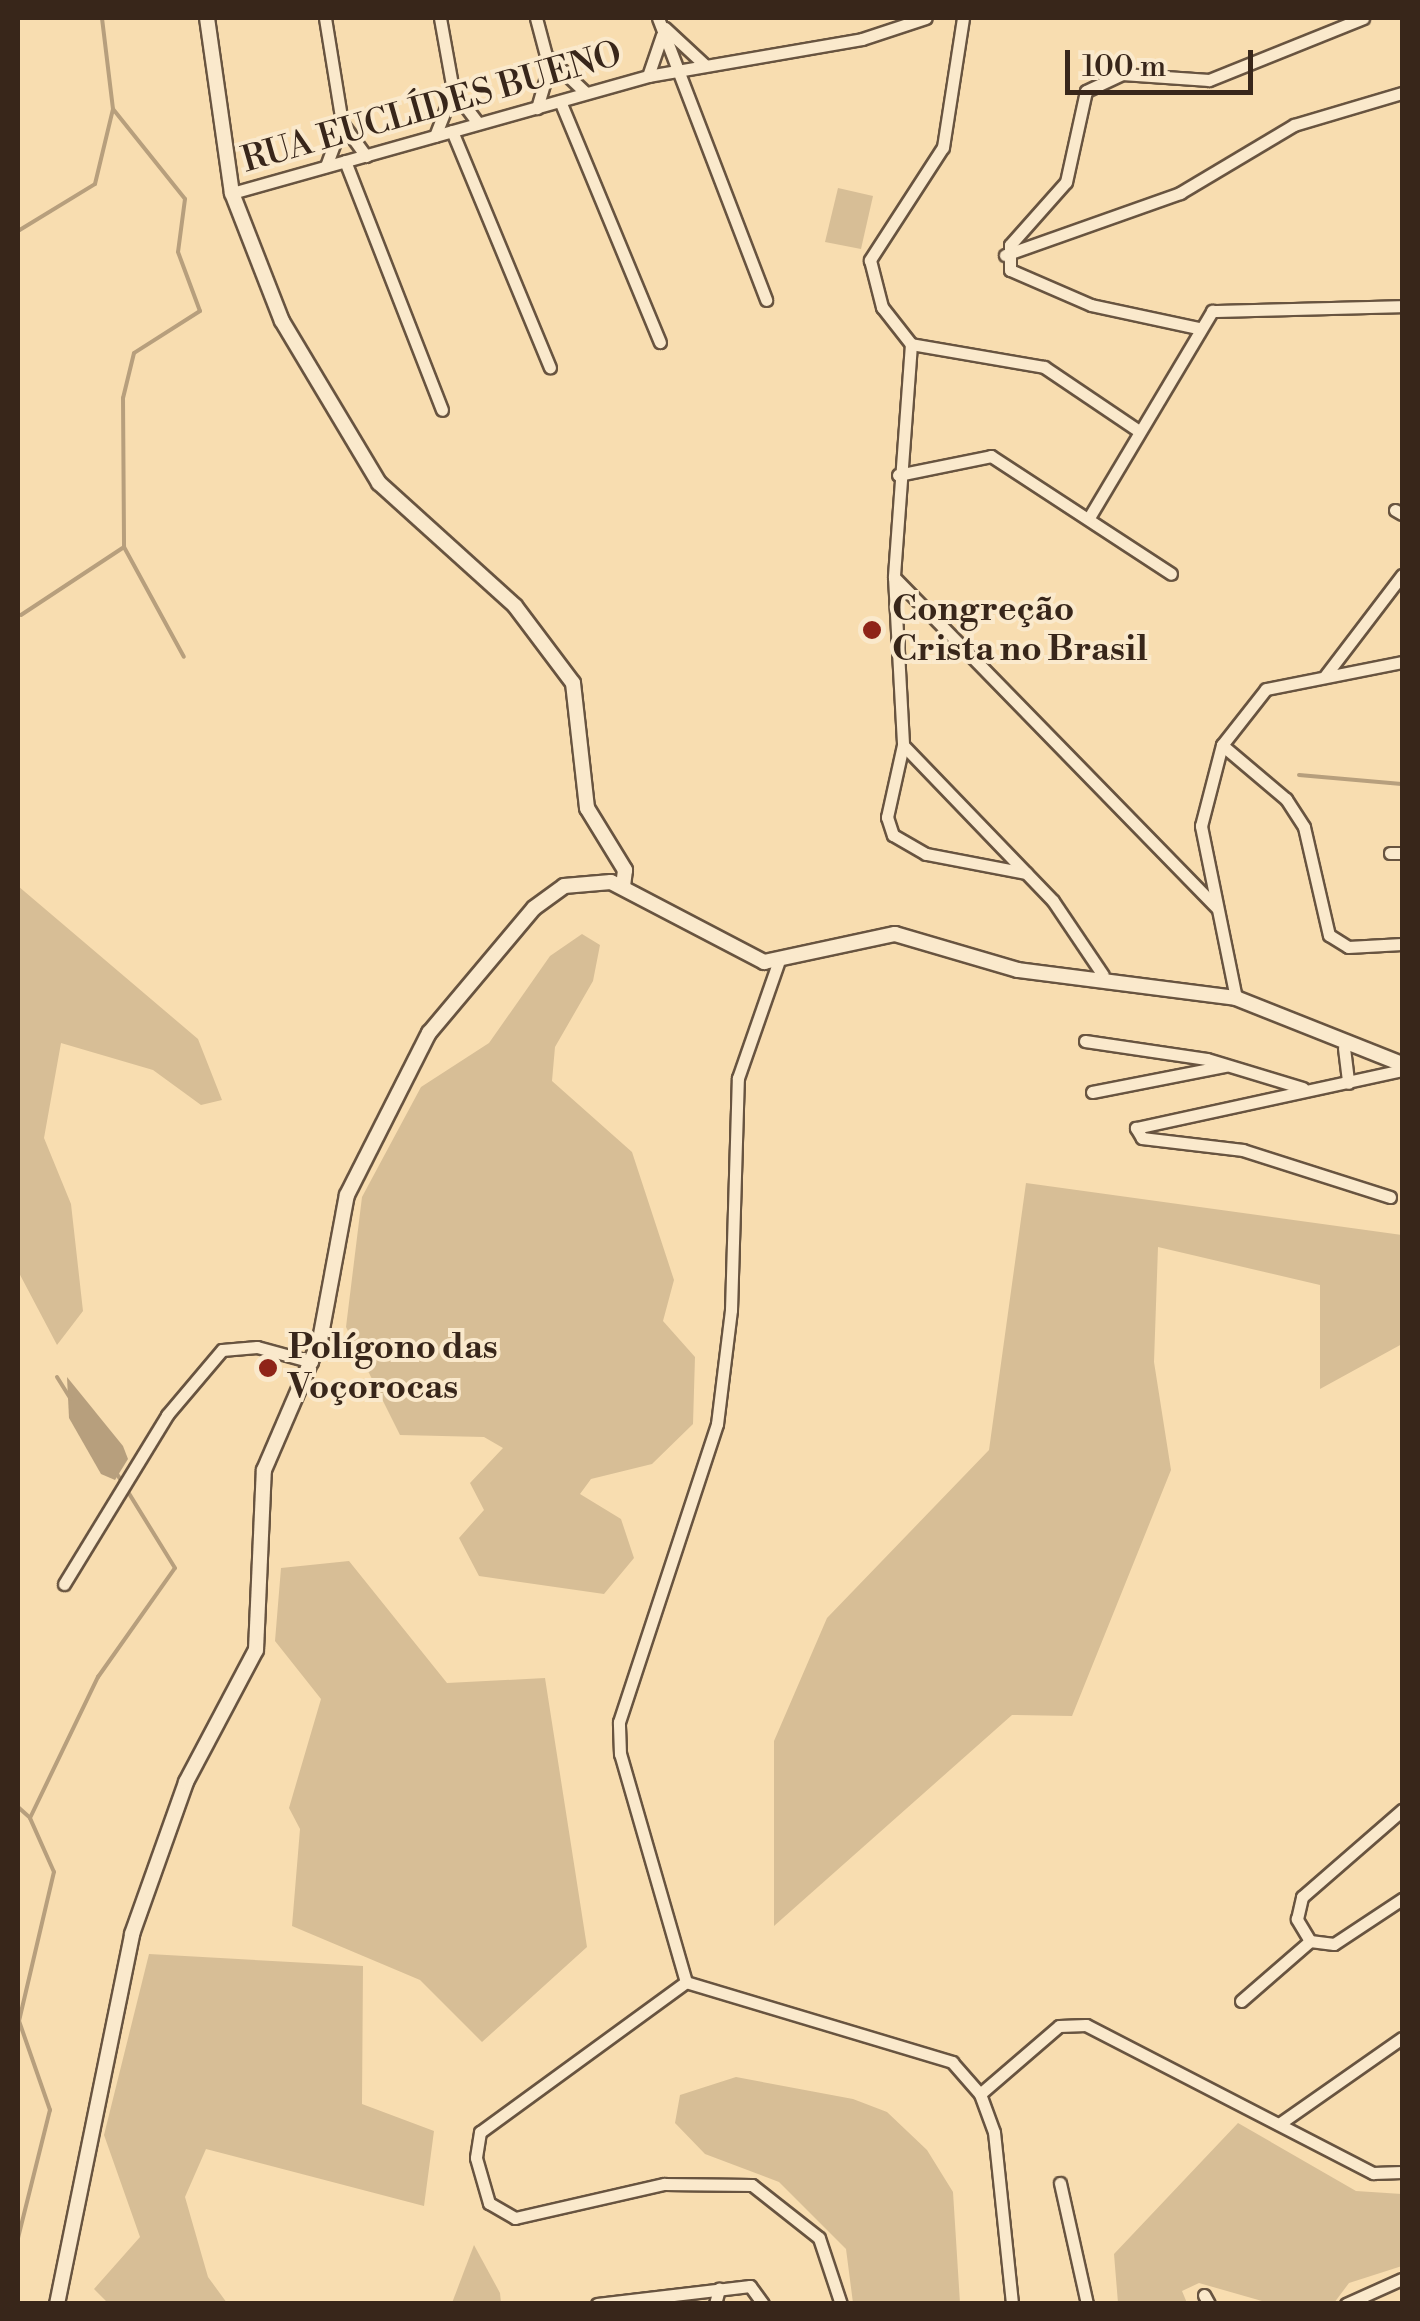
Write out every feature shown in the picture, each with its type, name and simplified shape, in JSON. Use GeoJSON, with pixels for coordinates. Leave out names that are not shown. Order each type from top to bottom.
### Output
{"type":"FeatureCollection","features":[{"type":"Feature","properties":{"kind":"street"},"geometry":{"type":"LineString","coordinates":[[207,18],[232,193],[306,370],[359,457],[516,606],[573,683],[587,808],[625,870],[623,886]]}},
{"type":"Feature","properties":{"kind":"street"},"geometry":{"type":"LineString","coordinates":[[325,18],[342,123],[366,156]]}},
{"type":"Feature","properties":{"kind":"street"},"geometry":{"type":"LineString","coordinates":[[440,18],[454,90],[478,123]]}},
{"type":"Feature","properties":{"kind":"street"},"geometry":{"type":"LineString","coordinates":[[536,18],[548,57],[586,94]]}},
{"type":"Feature","properties":{"kind":"street","name":"RUA EUCLÍDES BUENO"},"geometry":{"type":"LineString","coordinates":[[232,193],[678,68],[862,39],[926,18]]}},
{"type":"Feature","properties":{"kind":"street"},"geometry":{"type":"LineString","coordinates":[[964,18],[943,147],[870,260],[882,307],[911,344],[1044,367],[1140,431]]}},
{"type":"Feature","properties":{"kind":"street"},"geometry":{"type":"LineString","coordinates":[[1006,255],[1066,182],[1094,82],[1122,74],[1209,80],[1364,18]]}},
{"type":"Feature","properties":{"kind":"street"},"geometry":{"type":"LineString","coordinates":[[660,22],[766,300]]}},
{"type":"Feature","properties":{"kind":"street"},"geometry":{"type":"LineString","coordinates":[[648,76],[660,22]]}},
{"type":"Feature","properties":{"kind":"street","name":"RUA EUCLÍDES BUENO"},"geometry":{"type":"LineString","coordinates":[[660,22],[705,65]]}},
{"type":"Feature","properties":{"kind":"street"},"geometry":{"type":"LineString","coordinates":[[537,108],[548,57]]}},
{"type":"Feature","properties":{"kind":"street"},"geometry":{"type":"LineString","coordinates":[[435,136],[454,90]]}},
{"type":"Feature","properties":{"kind":"street"},"geometry":{"type":"LineString","coordinates":[[1006,255],[1180,193],[1294,126],[1402,93]]}},
{"type":"Feature","properties":{"kind":"street"},"geometry":{"type":"LineString","coordinates":[[560,100],[660,342]]}},
{"type":"Feature","properties":{"kind":"street"},"geometry":{"type":"LineString","coordinates":[[326,166],[342,123]]}},
{"type":"Feature","properties":{"kind":"street"},"geometry":{"type":"LineString","coordinates":[[452,131],[550,368]]}},
{"type":"Feature","properties":{"kind":"street"},"geometry":{"type":"LineString","coordinates":[[346,161],[442,410]]}},
{"type":"Feature","properties":{"kind":"street"},"geometry":{"type":"LineString","coordinates":[[1006,255],[1018,279],[1198,328]]}},
{"type":"Feature","properties":{"kind":"street"},"geometry":{"type":"LineString","coordinates":[[1090,516],[1198,328],[1235,304],[1320,313],[1402,306]]}},
{"type":"Feature","properties":{"kind":"street"},"geometry":{"type":"LineString","coordinates":[[911,344],[898,475],[894,578],[903,746],[887,817],[894,836],[970,868],[1026,873]]}},
{"type":"Feature","properties":{"kind":"street"},"geometry":{"type":"LineString","coordinates":[[898,475],[992,456],[1090,516],[1171,574]]}},
{"type":"Feature","properties":{"kind":"street"},"geometry":{"type":"LineString","coordinates":[[1325,676],[1402,575]]}},
{"type":"Feature","properties":{"kind":"street"},"geometry":{"type":"LineString","coordinates":[[894,578],[1217,908]]}},
{"type":"Feature","properties":{"kind":"street"},"geometry":{"type":"LineString","coordinates":[[1236,998],[1201,826],[1222,744],[1252,697],[1325,676],[1402,662]]}},
{"type":"Feature","properties":{"kind":"street"},"geometry":{"type":"LineString","coordinates":[[1222,744],[1286,798],[1304,827],[1328,935],[1348,947],[1402,944]]}},
{"type":"Feature","properties":{"kind":"street"},"geometry":{"type":"LineString","coordinates":[[903,746],[1026,873],[1103,975]]}},
{"type":"Feature","properties":{"kind":"street"},"geometry":{"type":"LineString","coordinates":[[57,2304],[132,1934],[186,1782],[256,1650],[264,1470],[312,1362],[347,1195],[429,1033],[548,895],[587,880],[623,886],[703,937],[778,964],[876,932],[1018,970],[1103,975],[1236,998],[1344,1048],[1402,1067]]}},
{"type":"Feature","properties":{"kind":"street"},"geometry":{"type":"LineString","coordinates":[[686,1982],[624,1771],[620,1722],[717,1424],[731,1310],[738,1078],[778,964]]}},
{"type":"Feature","properties":{"kind":"street"},"geometry":{"type":"LineString","coordinates":[[1085,1041],[1229,1065],[1307,1090]]}},
{"type":"Feature","properties":{"kind":"street"},"geometry":{"type":"LineString","coordinates":[[1344,1048],[1348,1082]]}},
{"type":"Feature","properties":{"kind":"street"},"geometry":{"type":"LineString","coordinates":[[1092,1092],[1229,1065]]}},
{"type":"Feature","properties":{"kind":"street"},"geometry":{"type":"LineString","coordinates":[[1390,1196],[1243,1150],[1142,1138],[1140,1124],[1348,1082],[1402,1067]]}},
{"type":"Feature","properties":{"kind":"street"},"geometry":{"type":"LineString","coordinates":[[64,1584],[167,1415],[222,1350],[258,1347],[312,1362]]}},
{"type":"Feature","properties":{"kind":"street"},"geometry":{"type":"LineString","coordinates":[[1310,1941],[1297,1918],[1302,1897],[1402,1810]]}},
{"type":"Feature","properties":{"kind":"street"},"geometry":{"type":"LineString","coordinates":[[1241,2001],[1310,1941],[1334,1944],[1402,1898]]}},
{"type":"Feature","properties":{"kind":"street"},"geometry":{"type":"LineString","coordinates":[[686,1982],[952,2062],[980,2094],[994,2132],[1012,2304]]}},
{"type":"Feature","properties":{"kind":"street"},"geometry":{"type":"LineString","coordinates":[[686,1982],[480,2132],[476,2158],[489,2203],[515,2218],[664,2184],[752,2185],[819,2238],[841,2304]]}},
{"type":"Feature","properties":{"kind":"street"},"geometry":{"type":"LineString","coordinates":[[980,2094],[1072,2023],[1373,2173],[1402,2172]]}},
{"type":"Feature","properties":{"kind":"street"},"geometry":{"type":"LineString","coordinates":[[1280,2124],[1402,2038]]}},
{"type":"Feature","properties":{"kind":"street"},"geometry":{"type":"LineString","coordinates":[[1060,2183],[1086,2303]]}},
{"type":"Feature","properties":{"kind":"street"},"geometry":{"type":"LineString","coordinates":[[1346,2304],[1402,2279]]}},
{"type":"Feature","properties":{"kind":"street"},"geometry":{"type":"LineString","coordinates":[[597,2304],[750,2286],[763,2304]]}},
{"type":"Feature","properties":{"kind":"street"},"geometry":{"type":"LineString","coordinates":[[715,2304],[718,2289]]}},
{"type":"Feature","properties":{"kind":"shaded area"},"geometry":{"type":"Polygon","coordinates":[[[838,188],[873,196],[861,249],[825,242],[838,188]]]}},
{"type":"Feature","properties":{"kind":"shaded area"},"geometry":{"type":"Polygon","coordinates":[[[18,886],[198,1039],[222,1100],[201,1105],[153,1070],[61,1043],[44,1138],[71,1204],[83,1311],[57,1345],[18,1271],[18,886]]]}},
{"type":"Feature","properties":{"kind":"shaded area"},"geometry":{"type":"Polygon","coordinates":[[[582,934],[600,945],[593,981],[555,1047],[552,1081],[632,1152],[674,1280],[663,1321],[695,1357],[693,1424],[652,1464],[591,1479],[580,1494],[621,1519],[634,1558],[604,1594],[479,1576],[459,1538],[484,1510],[470,1483],[503,1448],[484,1437],[400,1435],[346,1327],[362,1197],[421,1087],[489,1043],[550,956],[582,934]]]}},
{"type":"Feature","properties":{"kind":"shaded area"},"geometry":{"type":"Polygon","coordinates":[[[1026,1183],[1402,1235],[1402,1344],[1320,1389],[1320,1285],[1158,1247],[1154,1362],[1171,1470],[1072,1716],[1012,1715],[774,1926],[774,1741],[827,1618],[989,1450],[1026,1183]]]}},
{"type":"Feature","properties":{"kind":"shaded area"},"geometry":{"type":"Polygon","coordinates":[[[67,1377],[123,1446],[128,1459],[115,1480],[101,1474],[69,1418],[67,1377]]]}},
{"type":"Feature","properties":{"kind":"shaded area"},"geometry":{"type":"Polygon","coordinates":[[[349,1561],[447,1683],[545,1678],[587,1947],[482,2042],[420,1980],[292,1926],[300,1829],[289,1808],[321,1699],[275,1641],[281,1568],[349,1561]]]}},
{"type":"Feature","properties":{"kind":"shaded area"},"geometry":{"type":"Polygon","coordinates":[[[149,1954],[363,1966],[362,2104],[434,2131],[424,2206],[206,2149],[185,2197],[208,2277],[227,2303],[108,2303],[94,2289],[140,2237],[104,2135],[149,1954]]]}},
{"type":"Feature","properties":{"kind":"shaded area"},"geometry":{"type":"Polygon","coordinates":[[[736,2077],[853,2099],[887,2112],[927,2150],[953,2192],[960,2303],[853,2303],[846,2249],[779,2182],[705,2154],[675,2123],[680,2095],[736,2077]]]}},
{"type":"Feature","properties":{"kind":"shaded area"},"geometry":{"type":"Polygon","coordinates":[[[1238,2123],[1356,2191],[1402,2194],[1402,2266],[1349,2283],[1334,2303],[1269,2303],[1199,2283],[1182,2291],[1187,2303],[1118,2303],[1114,2254],[1238,2123]]]}},
{"type":"Feature","properties":{"kind":"shaded area"},"geometry":{"type":"Polygon","coordinates":[[[474,2245],[500,2293],[501,2303],[452,2303],[474,2245]]]}},
{"type":"Feature","properties":{"kind":"waterway"},"geometry":{"type":"LineString","coordinates":[[18,231],[95,184],[113,109],[102,18]]}},
{"type":"Feature","properties":{"kind":"waterway"},"geometry":{"type":"LineString","coordinates":[[113,109],[185,199],[178,252],[200,311],[134,353],[123,398],[124,547],[184,657]]}},
{"type":"Feature","properties":{"kind":"waterway"},"geometry":{"type":"LineString","coordinates":[[21,615],[124,547]]}},
{"type":"Feature","properties":{"kind":"waterway"},"geometry":{"type":"LineString","coordinates":[[1299,775],[1402,784]]}},
{"type":"Feature","properties":{"kind":"waterway"},"geometry":{"type":"LineString","coordinates":[[57,1377],[70,1398]]}},
{"type":"Feature","properties":{"kind":"waterway"},"geometry":{"type":"LineString","coordinates":[[18,2238],[50,2110],[19,2021],[54,1872],[30,1818],[98,1677],[175,1568],[117,1474]]}},
{"type":"Feature","properties":{"kind":"waterway"},"geometry":{"type":"LineString","coordinates":[[18,1807],[29,1817]]}},
{"type":"Feature","properties":{"kind":"place","name":"Congreção Crista no Brasil"},"geometry":{"type":"Point","coordinates":[872,630]}},
{"type":"Feature","properties":{"kind":"place","name":"Polígono das Voçorocas"},"geometry":{"type":"Point","coordinates":[268,1368]}}]}
